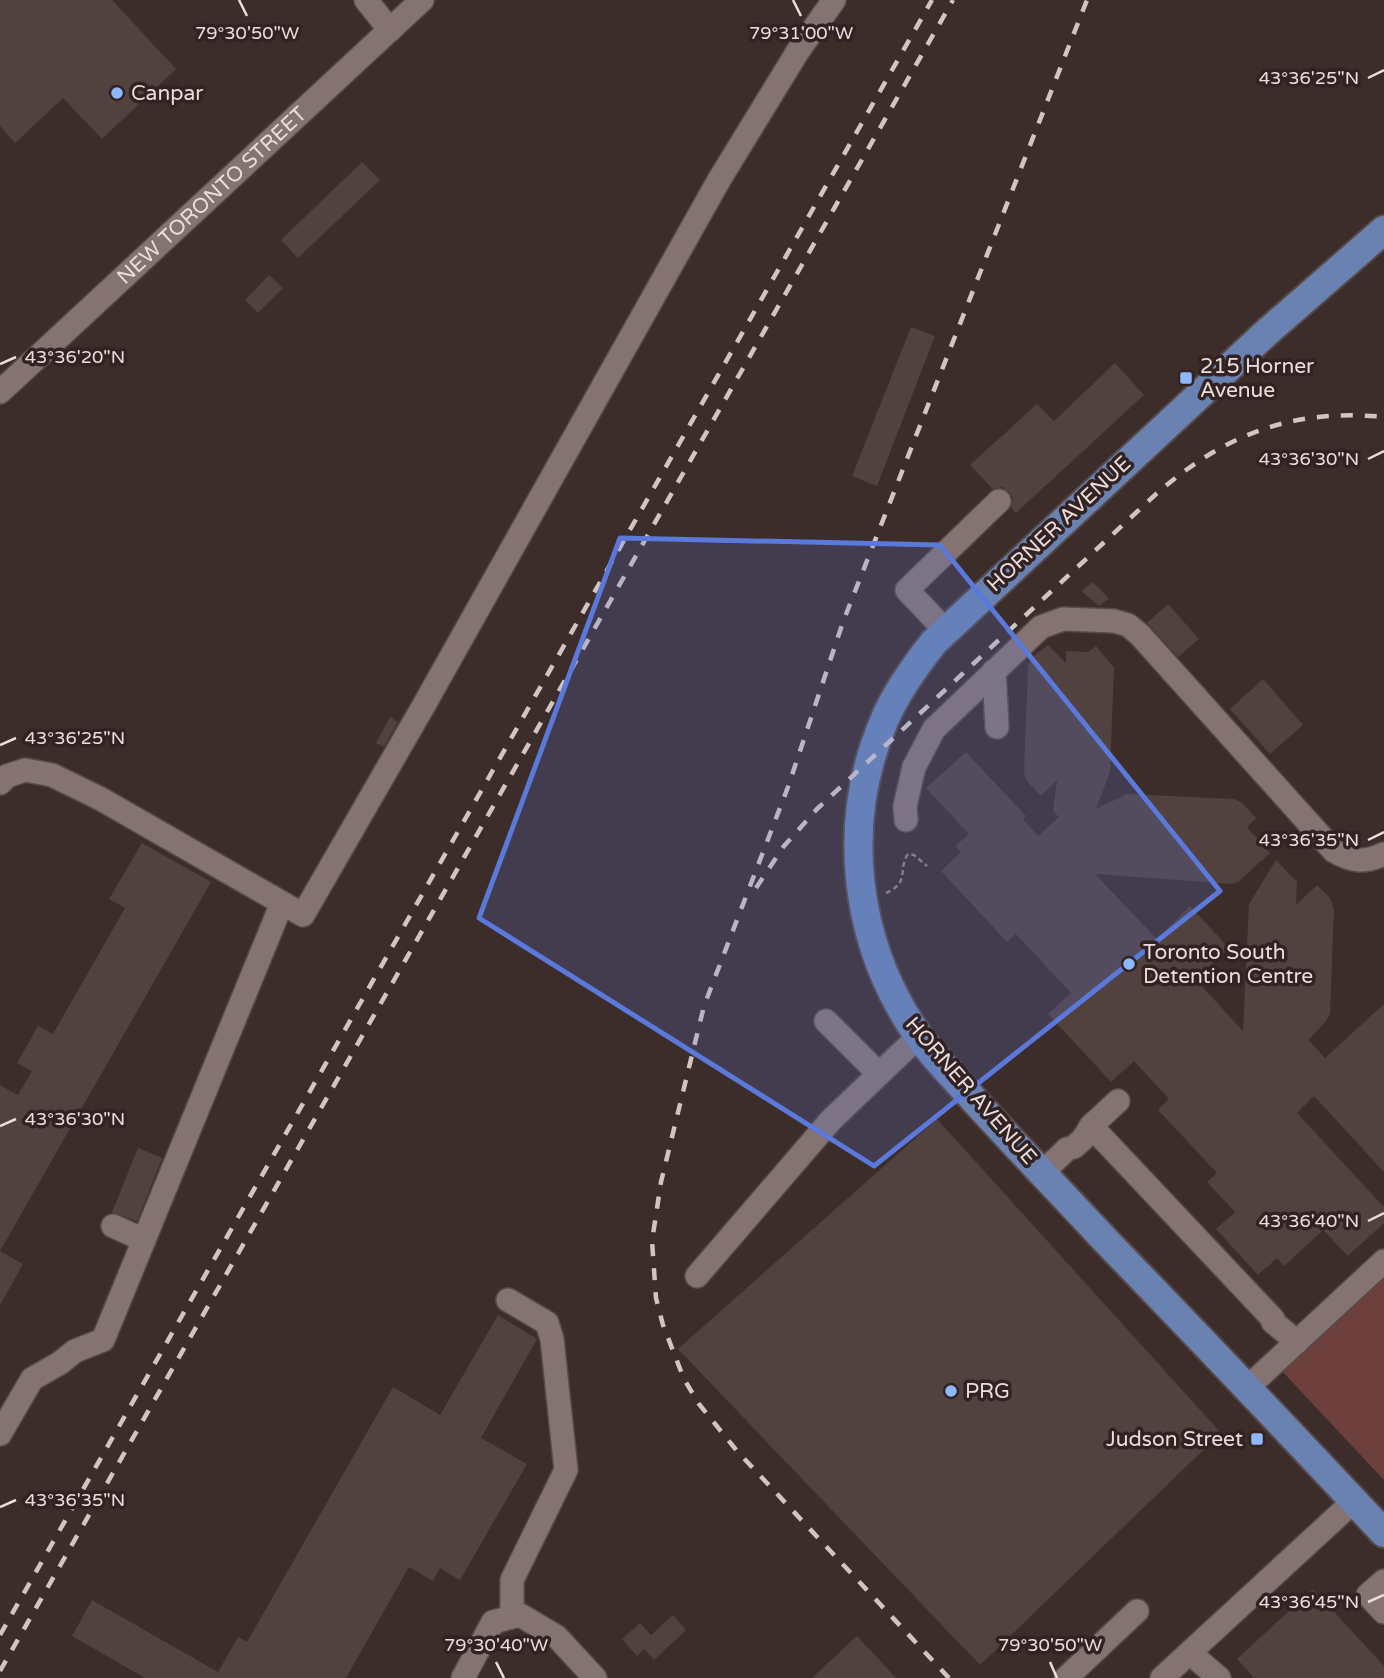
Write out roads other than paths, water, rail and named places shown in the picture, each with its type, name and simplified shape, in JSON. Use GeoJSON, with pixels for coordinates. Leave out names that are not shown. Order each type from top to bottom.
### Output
{"type":"FeatureCollection","features":[{"type":"Feature","properties":{"kind":"main road","name":"HORNER AVENUE"},"geometry":{"type":"LineString","coordinates":[[1384,230],[1266,333],[945,630],[919,661],[884,721],[863,787],[859,816],[860,883],[866,919],[888,984],[919,1036],[1042,1173],[1384,1533]]}},
{"type":"Feature","properties":{"kind":"street"},"geometry":{"type":"LineString","coordinates":[[366,0],[390,30]]}},
{"type":"Feature","properties":{"kind":"street","name":"NEW TORONTO STREET"},"geometry":{"type":"LineString","coordinates":[[0,392],[422,0]]}},
{"type":"Feature","properties":{"kind":"street"},"geometry":{"type":"LineString","coordinates":[[0,783],[7,776],[25,770],[52,775],[101,799],[303,915],[719,180],[798,51],[834,0]]}},
{"type":"Feature","properties":{"kind":"street"},"geometry":{"type":"LineString","coordinates":[[945,630],[907,590],[999,502]]}},
{"type":"Feature","properties":{"kind":"street"},"geometry":{"type":"LineString","coordinates":[[906,820],[905,806],[914,767],[934,729],[994,671],[1041,627],[1063,619],[1114,621],[1128,625],[1334,851],[1349,860],[1364,861],[1384,855]]}},
{"type":"Feature","properties":{"kind":"street"},"geometry":{"type":"LineString","coordinates":[[994,671],[997,727]]}},
{"type":"Feature","properties":{"kind":"street"},"geometry":{"type":"LineString","coordinates":[[0,1434],[32,1379],[75,1351],[103,1340],[282,903]]}},
{"type":"Feature","properties":{"kind":"street"},"geometry":{"type":"LineString","coordinates":[[826,1021],[878,1073]]}},
{"type":"Feature","properties":{"kind":"street"},"geometry":{"type":"LineString","coordinates":[[696,1276],[831,1120],[919,1036]]}},
{"type":"Feature","properties":{"kind":"street"},"geometry":{"type":"LineString","coordinates":[[1042,1173],[1067,1149],[1083,1139],[1090,1127],[1118,1101]]}},
{"type":"Feature","properties":{"kind":"street"},"geometry":{"type":"LineString","coordinates":[[1090,1127],[1286,1331]]}},
{"type":"Feature","properties":{"kind":"street"},"geometry":{"type":"LineString","coordinates":[[113,1226],[144,1240]]}},
{"type":"Feature","properties":{"kind":"street"},"geometry":{"type":"LineString","coordinates":[[1247,1388],[1286,1331],[1384,1261]]}},
{"type":"Feature","properties":{"kind":"street"},"geometry":{"type":"LineString","coordinates":[[508,1300],[547,1323],[552,1339],[566,1470],[512,1580],[512,1616]]}},
{"type":"Feature","properties":{"kind":"street"},"geometry":{"type":"LineString","coordinates":[[1163,1678],[1354,1502]]}},
{"type":"Feature","properties":{"kind":"street"},"geometry":{"type":"LineString","coordinates":[[1384,1581],[1368,1595],[1384,1612]]}},
{"type":"Feature","properties":{"kind":"street"},"geometry":{"type":"LineString","coordinates":[[1066,1678],[1137,1611]]}},
{"type":"Feature","properties":{"kind":"street"},"geometry":{"type":"LineString","coordinates":[[463,1678],[493,1622],[520,1615],[557,1637],[595,1678]]}},
{"type":"Feature","properties":{"kind":"street"},"geometry":{"type":"LineString","coordinates":[[1190,1653],[1219,1678]]}},
{"type":"Feature","properties":{"kind":"railway"},"geometry":{"type":"LineString","coordinates":[[0,1635],[932,0]]}},
{"type":"Feature","properties":{"kind":"railway"},"geometry":{"type":"LineString","coordinates":[[0,1671],[953,0]]}},
{"type":"Feature","properties":{"kind":"railway"},"geometry":{"type":"LineString","coordinates":[[949,1678],[737,1451],[699,1404],[684,1379],[663,1325],[656,1298],[652,1241],[661,1182],[704,1006],[788,787],[843,622],[1087,0]]}},
{"type":"Feature","properties":{"kind":"railway"},"geometry":{"type":"LineString","coordinates":[[756,888],[784,846],[817,809],[1155,495],[1181,474],[1207,456],[1260,430],[1319,417],[1384,417]]}},
{"type":"Feature","properties":{"kind":"place","name":"Canpar"},"geometry":{"type":"Point","coordinates":[117,93]}},
{"type":"Feature","properties":{"kind":"place","name":"215 Horner Avenue"},"geometry":{"type":"Point","coordinates":[1186,378]}},
{"type":"Feature","properties":{"kind":"place","name":"Toronto South Detention Centre"},"geometry":{"type":"Point","coordinates":[1129,964]}},
{"type":"Feature","properties":{"kind":"place","name":"PRG"},"geometry":{"type":"Point","coordinates":[951,1391]}},
{"type":"Feature","properties":{"kind":"place","name":"Judson Street"},"geometry":{"type":"Point","coordinates":[1257,1439]}}]}
